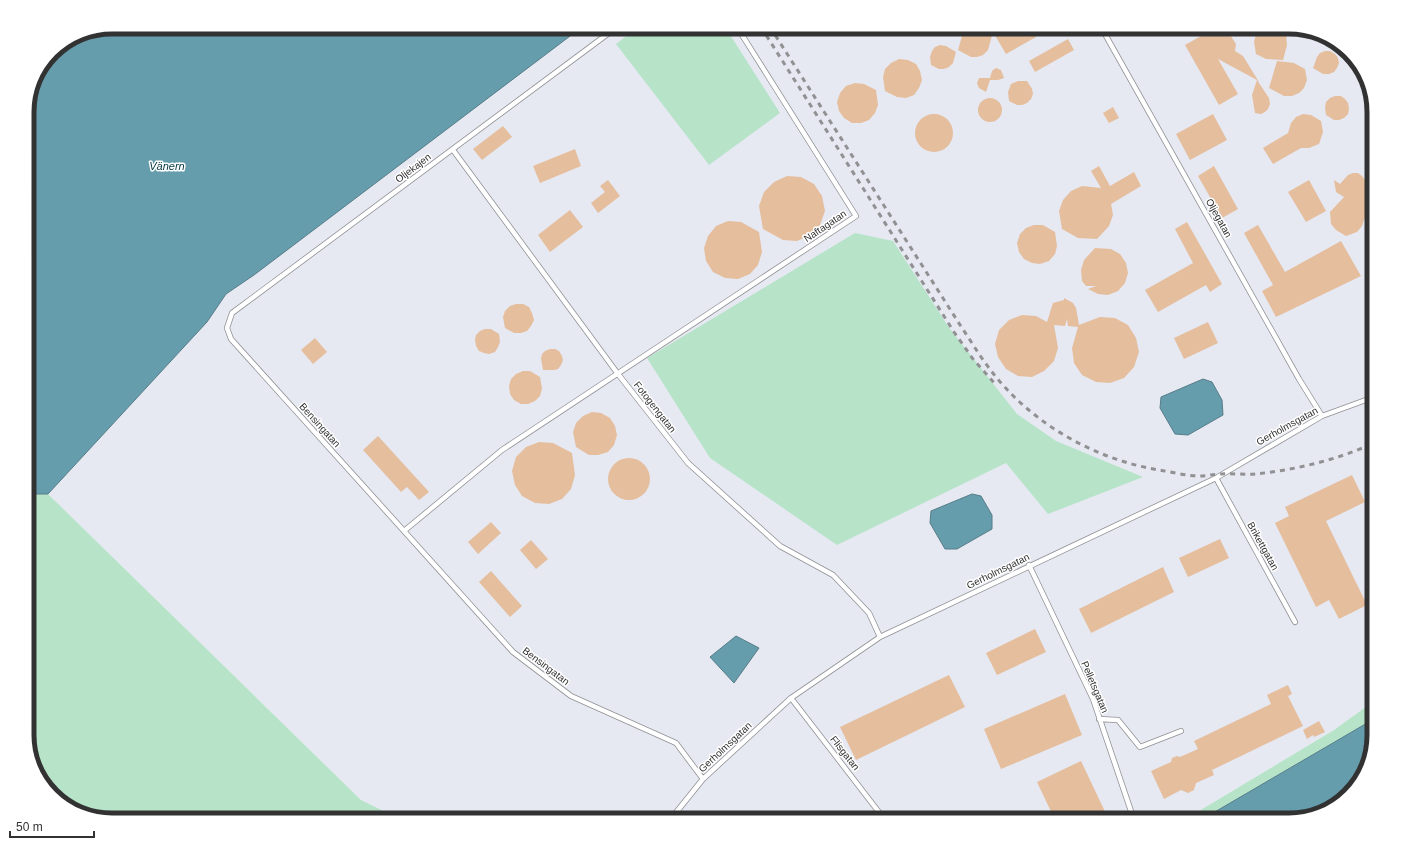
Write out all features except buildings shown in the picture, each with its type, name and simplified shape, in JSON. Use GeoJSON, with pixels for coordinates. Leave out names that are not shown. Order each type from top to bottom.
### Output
{"type":"FeatureCollection","features":[{"type":"Feature","properties":{"kind":"lane","name":"Oljekajen"},"geometry":{"type":"LineString","coordinates":[[227,328],[232,313],[608,34]]}},
{"type":"Feature","properties":{"kind":"lane","name":"Naftagatan"},"geometry":{"type":"LineString","coordinates":[[618,374],[856,216],[741,34]]}},
{"type":"Feature","properties":{"kind":"lane","name":"Oljegatan"},"geometry":{"type":"LineString","coordinates":[[1105,34],[1299,379],[1322,416]]}},
{"type":"Feature","properties":{"kind":"lane","name":"Fotogengatan"},"geometry":{"type":"LineString","coordinates":[[452,150],[618,374],[688,463],[780,546],[833,575],[869,613],[880,637]]}},
{"type":"Feature","properties":{"kind":"lane","name":"Bensingatan"},"geometry":{"type":"LineString","coordinates":[[227,328],[231,339],[513,652],[571,696],[676,743],[703,779]]}},
{"type":"Feature","properties":{"kind":"lane"},"geometry":{"type":"LineString","coordinates":[[404,531],[502,450],[618,374]]}},
{"type":"Feature","properties":{"kind":"lane","name":"Gerholmsgatan"},"geometry":{"type":"LineString","coordinates":[[676,813],[703,779],[791,698],[880,637],[1216,478],[1322,416],[1367,400]]}},
{"type":"Feature","properties":{"kind":"lane","name":"Brikettgatan"},"geometry":{"type":"LineString","coordinates":[[1216,478],[1295,622]]}},
{"type":"Feature","properties":{"kind":"lane","name":"Pelletsgatan"},"geometry":{"type":"LineString","coordinates":[[1029,566],[1093,699],[1132,813]]}},
{"type":"Feature","properties":{"kind":"lane","name":"Flisgatan"},"geometry":{"type":"LineString","coordinates":[[791,698],[880,813]]}},
{"type":"Feature","properties":{"kind":"lane"},"geometry":{"type":"LineString","coordinates":[[1099,719],[1118,720],[1140,747],[1181,731]]}},
{"type":"Feature","properties":{"kind":"shaded area"},"geometry":{"type":"Polygon","coordinates":[[[573,34],[1289,34],[1319,40],[1337,50],[1351,64],[1361,82],[1366,97],[1367,107],[1367,706],[1334,730],[1196,813],[388,813],[361,800],[48,494],[207,322],[226,294],[254,275],[573,34]]]}},
{"type":"Feature","properties":{"kind":"green space"},"geometry":{"type":"Polygon","coordinates":[[[629,34],[729,34],[780,113],[709,165],[616,44],[629,34]]]}},
{"type":"Feature","properties":{"kind":"green space"},"geometry":{"type":"Polygon","coordinates":[[[855,233],[893,241],[950,329],[1017,414],[1056,441],[1143,477],[1048,514],[1006,463],[837,545],[710,458],[647,358],[855,233]]]}},
{"type":"Feature","properties":{"kind":"green space"},"geometry":{"type":"Polygon","coordinates":[[[34,494],[48,494],[361,800],[388,813],[112,813],[82,807],[64,797],[50,783],[44,774],[35,750],[34,740],[34,494]]]}},
{"type":"Feature","properties":{"kind":"green space"},"geometry":{"type":"Polygon","coordinates":[[[1367,706],[1367,723],[1213,813],[1196,813],[1334,730],[1367,706]]]}},
{"type":"Feature","properties":{"kind":"water","name":"Vänern"},"geometry":{"type":"Polygon","coordinates":[[[112,34],[573,34],[254,275],[226,294],[207,322],[48,494],[34,494],[34,107],[42,77],[50,64],[61,53],[73,44],[87,38],[112,34]]]}},
{"type":"Feature","properties":{"kind":"water"},"geometry":{"type":"Polygon","coordinates":[[[1203,379],[1212,382],[1222,400],[1223,415],[1188,435],[1175,434],[1160,408],[1161,397],[1203,379]]]}},
{"type":"Feature","properties":{"kind":"water"},"geometry":{"type":"Polygon","coordinates":[[[972,494],[981,496],[992,515],[992,529],[957,549],[945,549],[930,523],[931,511],[972,494]]]}},
{"type":"Feature","properties":{"kind":"water"},"geometry":{"type":"Polygon","coordinates":[[[736,636],[759,648],[734,683],[710,657],[736,636]]]}},
{"type":"Feature","properties":{"kind":"water"},"geometry":{"type":"Polygon","coordinates":[[[1367,723],[1366,745],[1357,774],[1351,783],[1337,797],[1328,803],[1309,810],[1289,813],[1213,813],[1367,723]]]}},
{"type":"Feature","properties":{"kind":"railway"},"geometry":{"type":"LineString","coordinates":[[765,34],[954,332],[973,359],[997,386]]}},
{"type":"Feature","properties":{"kind":"railway"},"geometry":{"type":"LineString","coordinates":[[774,34],[982,358],[1005,387],[1023,405],[1043,421],[1064,435],[1110,457],[1134,465],[1195,476],[1216,474],[1255,474],[1285,470],[1331,459],[1367,446]]}}]}
